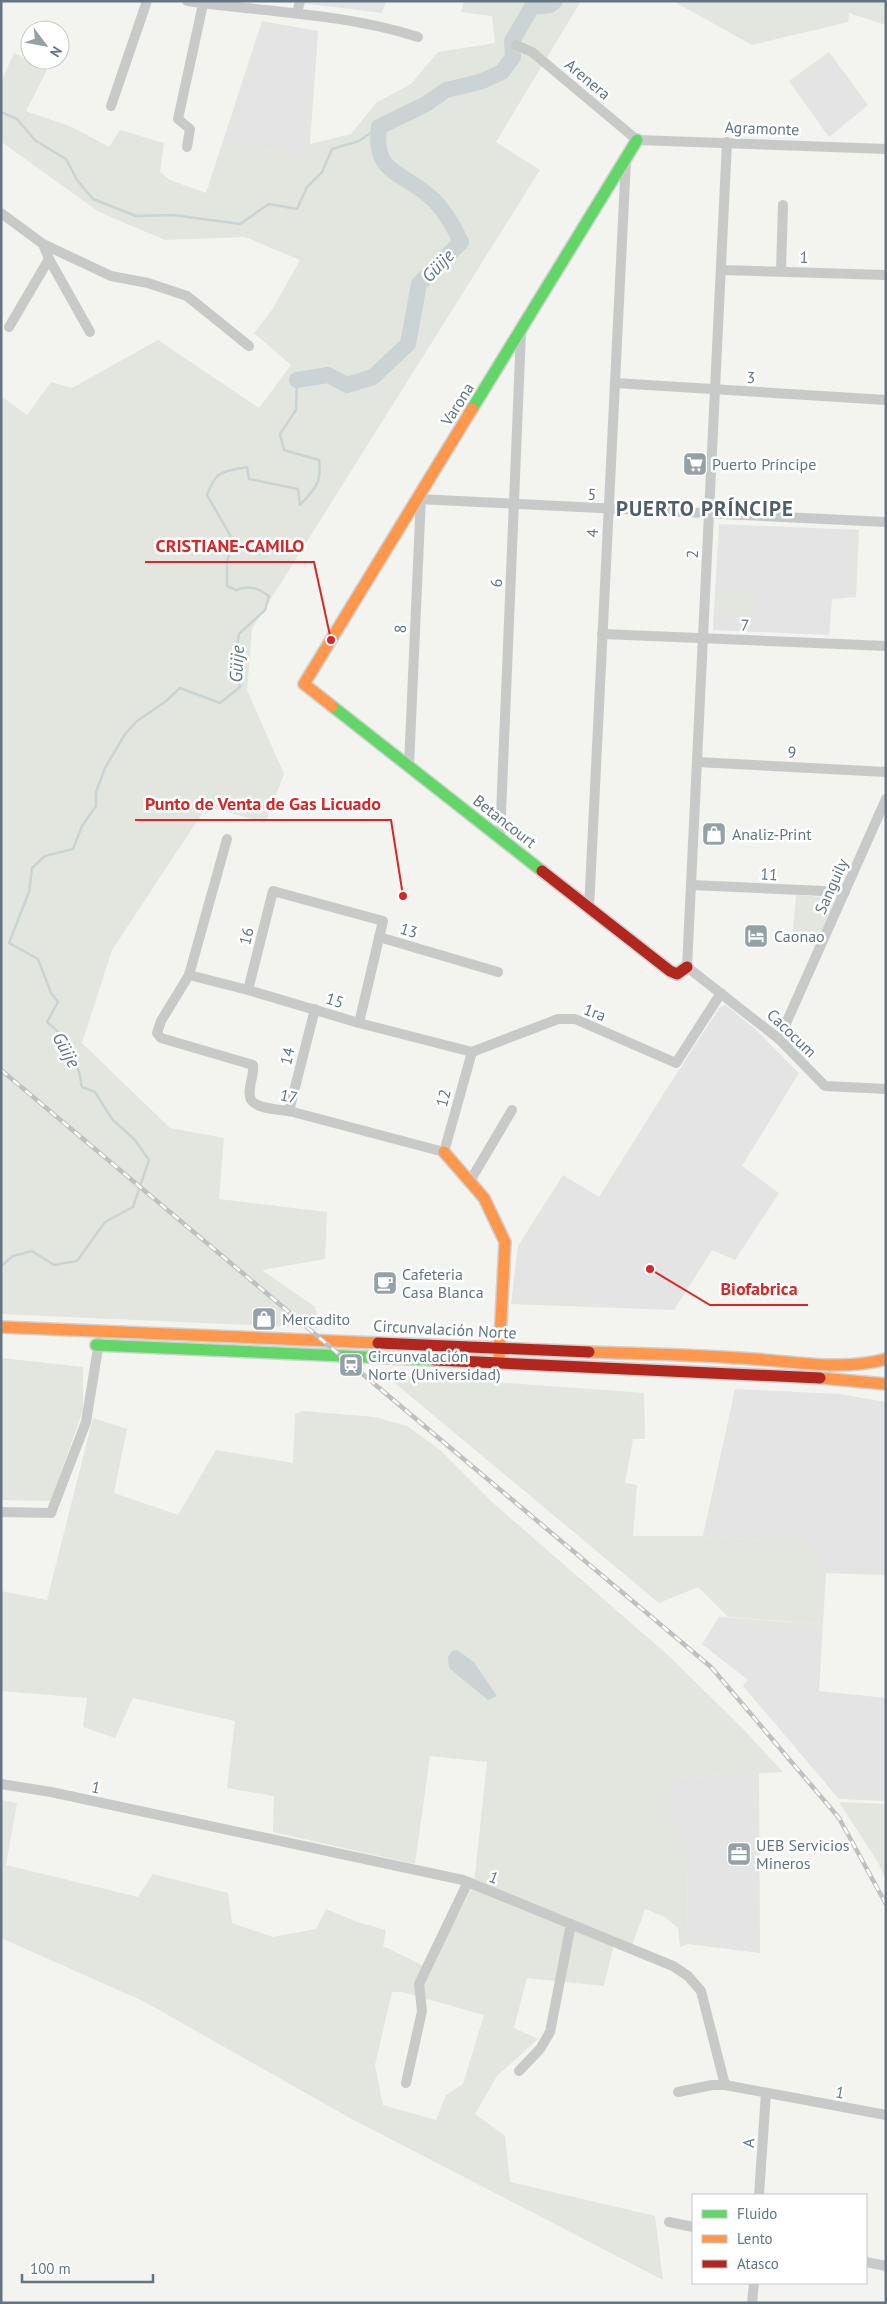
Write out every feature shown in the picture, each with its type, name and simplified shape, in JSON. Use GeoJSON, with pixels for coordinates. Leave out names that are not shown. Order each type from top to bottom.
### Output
{"type":"FeatureCollection","features":[{"type":"Feature","properties":{"kind":"main road","name":"Varona"},"geometry":{"type":"LineString","coordinates":[[304,684],[637,140]]}},
{"type":"Feature","properties":{"kind":"main road","name":"Betancourt"},"geometry":{"type":"LineString","coordinates":[[304,684],[670,971],[676,974],[688,967]]}},
{"type":"Feature","properties":{"kind":"main road"},"geometry":{"type":"LineString","coordinates":[[444,1152],[484,1198],[505,1242],[499,1363]]}},
{"type":"Feature","properties":{"kind":"main road","name":"Circunvalación Norte"},"geometry":{"type":"LineString","coordinates":[[1,1327],[748,1359],[853,1366],[886,1359]]}},
{"type":"Feature","properties":{"kind":"main road","name":"Circunvalación Norte"},"geometry":{"type":"LineString","coordinates":[[94,1345],[851,1379],[886,1384]]}},
{"type":"Feature","properties":{"kind":"street"},"geometry":{"type":"LineString","coordinates":[[111,106],[148,1]]}},
{"type":"Feature","properties":{"kind":"street"},"geometry":{"type":"LineString","coordinates":[[187,1],[203,4],[226,3],[387,27],[418,37]]}},
{"type":"Feature","properties":{"kind":"street"},"geometry":{"type":"LineString","coordinates":[[297,14],[300,1]]}},
{"type":"Feature","properties":{"kind":"street"},"geometry":{"type":"LineString","coordinates":[[187,148],[190,129],[178,119],[203,4]]}},
{"type":"Feature","properties":{"kind":"street","name":"Arenera"},"geometry":{"type":"LineString","coordinates":[[516,45],[532,52],[637,140]]}},
{"type":"Feature","properties":{"kind":"street","name":"Agramonte"},"geometry":{"type":"LineString","coordinates":[[637,140],[886,149]]}},
{"type":"Feature","properties":{"kind":"street","name":"2"},"geometry":{"type":"LineString","coordinates":[[688,967],[727,142]]}},
{"type":"Feature","properties":{"kind":"street","name":"4"},"geometry":{"type":"LineString","coordinates":[[589,908],[626,158]]}},
{"type":"Feature","properties":{"kind":"street"},"geometry":{"type":"LineString","coordinates":[[781,271],[783,205]]}},
{"type":"Feature","properties":{"kind":"street"},"geometry":{"type":"LineString","coordinates":[[1,213],[43,244],[111,276],[148,283],[188,296],[248,346]]}},
{"type":"Feature","properties":{"kind":"street"},"geometry":{"type":"LineString","coordinates":[[43,244],[49,259],[90,332]]}},
{"type":"Feature","properties":{"kind":"street"},"geometry":{"type":"LineString","coordinates":[[9,327],[49,259]]}},
{"type":"Feature","properties":{"kind":"street","name":"1"},"geometry":{"type":"LineString","coordinates":[[721,270],[886,275]]}},
{"type":"Feature","properties":{"kind":"street","name":"6"},"geometry":{"type":"LineString","coordinates":[[500,838],[521,329]]}},
{"type":"Feature","properties":{"kind":"street","name":"3"},"geometry":{"type":"LineString","coordinates":[[615,383],[886,400]]}},
{"type":"Feature","properties":{"kind":"street","name":"5"},"geometry":{"type":"LineString","coordinates":[[420,497],[514,506],[886,522]]}},
{"type":"Feature","properties":{"kind":"street","name":"8"},"geometry":{"type":"LineString","coordinates":[[409,766],[420,497]]}},
{"type":"Feature","properties":{"kind":"street","name":"7"},"geometry":{"type":"LineString","coordinates":[[602,634],[886,646]]}},
{"type":"Feature","properties":{"kind":"street","name":"9"},"geometry":{"type":"LineString","coordinates":[[698,762],[886,772]]}},
{"type":"Feature","properties":{"kind":"street","name":"Sanguily"},"geometry":{"type":"LineString","coordinates":[[779,1039],[886,799]]}},
{"type":"Feature","properties":{"kind":"street"},"geometry":{"type":"LineString","coordinates":[[189,976],[227,839]]}},
{"type":"Feature","properties":{"kind":"street","name":"11"},"geometry":{"type":"LineString","coordinates":[[692,885],[845,892]]}},
{"type":"Feature","properties":{"kind":"street","name":"13"},"geometry":{"type":"LineString","coordinates":[[273,891],[383,921],[379,936],[498,972]]}},
{"type":"Feature","properties":{"kind":"street","name":"16"},"geometry":{"type":"LineString","coordinates":[[248,990],[273,891]]}},
{"type":"Feature","properties":{"kind":"street"},"geometry":{"type":"LineString","coordinates":[[359,1023],[379,936]]}},
{"type":"Feature","properties":{"kind":"street","name":"Cacocum"},"geometry":{"type":"LineString","coordinates":[[688,967],[779,1039],[825,1086],[886,1089]]}},
{"type":"Feature","properties":{"kind":"street","name":"15"},"geometry":{"type":"LineString","coordinates":[[189,976],[248,990],[359,1023],[472,1052]]}},
{"type":"Feature","properties":{"kind":"street","name":"17"},"geometry":{"type":"LineString","coordinates":[[189,976],[161,1021],[157,1034],[166,1040],[253,1064],[255,1073],[250,1094],[253,1102],[260,1106],[289,1111],[444,1152]]}},
{"type":"Feature","properties":{"kind":"street","name":"1ra"},"geometry":{"type":"LineString","coordinates":[[472,1052],[558,1019],[574,1018],[676,1063],[721,993]]}},
{"type":"Feature","properties":{"kind":"street","name":"14"},"geometry":{"type":"LineString","coordinates":[[289,1111],[315,1009]]}},
{"type":"Feature","properties":{"kind":"street","name":"12"},"geometry":{"type":"LineString","coordinates":[[444,1152],[472,1052]]}},
{"type":"Feature","properties":{"kind":"street"},"geometry":{"type":"LineString","coordinates":[[470,1181],[512,1110]]}},
{"type":"Feature","properties":{"kind":"street"},"geometry":{"type":"LineString","coordinates":[[1,1512],[51,1514],[86,1422],[94,1345],[100,1331]]}},
{"type":"Feature","properties":{"kind":"street","name":"1"},"geometry":{"type":"LineString","coordinates":[[1,1784],[51,1792],[468,1882],[673,1966],[688,1976],[701,1992],[725,2086],[886,2115]]}},
{"type":"Feature","properties":{"kind":"street"},"geometry":{"type":"LineString","coordinates":[[406,2083],[422,2011],[419,1984],[468,1882]]}},
{"type":"Feature","properties":{"kind":"street"},"geometry":{"type":"LineString","coordinates":[[519,2071],[540,2049],[550,2032],[571,1924]]}},
{"type":"Feature","properties":{"kind":"street"},"geometry":{"type":"LineString","coordinates":[[678,2092],[712,2085],[725,2086]]}},
{"type":"Feature","properties":{"kind":"street","name":"A"},"geometry":{"type":"LineString","coordinates":[[759,2194],[766,2093]]}},
{"type":"Feature","properties":{"kind":"street"},"geometry":{"type":"LineString","coordinates":[[669,2222],[692,2227]]}},
{"type":"Feature","properties":{"kind":"street"},"geometry":{"type":"LineString","coordinates":[[867,2262],[886,2266]]}},
{"type":"Feature","properties":{"kind":"street"},"geometry":{"type":"LineString","coordinates":[[752,2303],[754,2284]]}},
{"type":"Feature","properties":{"kind":"shaded area"},"geometry":{"type":"Polygon","coordinates":[[[302,1],[386,1],[382,13],[301,3],[302,1]]]}},
{"type":"Feature","properties":{"kind":"shaded area"},"geometry":{"type":"Polygon","coordinates":[[[464,1],[581,1],[496,142],[540,170],[252,629],[247,690],[284,774],[265,823],[207,806],[112,950],[82,1043],[170,1128],[224,1138],[219,1199],[327,1212],[325,1259],[262,1270],[315,1307],[321,1328],[1,1314],[1,396],[27,415],[51,382],[72,388],[158,340],[259,408],[291,365],[254,333],[272,310],[300,260],[245,237],[165,240],[99,212],[3,143],[1,139],[1,82],[14,53],[20,56],[20,70],[47,70],[26,111],[72,127],[109,147],[120,130],[164,143],[160,172],[170,180],[206,193],[223,141],[304,159],[310,144],[351,134],[376,103],[411,84],[438,52],[495,43],[492,16],[461,12],[464,1]]]}},
{"type":"Feature","properties":{"kind":"shaded area"},"geometry":{"type":"Polygon","coordinates":[[[673,1],[886,1],[886,25],[849,13],[848,22],[752,45],[673,1]]]}},
{"type":"Feature","properties":{"kind":"shaded area"},"geometry":{"type":"Polygon","coordinates":[[[262,21],[318,31],[310,144],[304,159],[223,141],[262,21]]]}},
{"type":"Feature","properties":{"kind":"shaded area"},"geometry":{"type":"Polygon","coordinates":[[[829,52],[868,105],[829,137],[789,81],[829,52]]]}},
{"type":"Feature","properties":{"kind":"shaded area"},"geometry":{"type":"Polygon","coordinates":[[[719,524],[859,530],[856,597],[832,599],[829,635],[713,630],[719,524]]]}},
{"type":"Feature","properties":{"kind":"shaded area"},"geometry":{"type":"Polygon","coordinates":[[[716,591],[755,593],[753,616],[715,614],[716,591]]]}},
{"type":"Feature","properties":{"kind":"shaded area"},"geometry":{"type":"Polygon","coordinates":[[[796,895],[838,898],[815,946],[796,939],[793,931],[796,895]]]}},
{"type":"Feature","properties":{"kind":"shaded area"},"geometry":{"type":"Polygon","coordinates":[[[726,1005],[755,1029],[799,1073],[742,1166],[779,1193],[735,1260],[712,1250],[674,1310],[511,1304],[518,1246],[563,1175],[599,1197],[720,1007],[726,1005]]]}},
{"type":"Feature","properties":{"kind":"shaded area"},"geometry":{"type":"Polygon","coordinates":[[[1,1358],[83,1367],[83,1410],[51,1501],[1,1500],[1,1358]]]}},
{"type":"Feature","properties":{"kind":"shaded area"},"geometry":{"type":"Polygon","coordinates":[[[384,1374],[644,1393],[645,1439],[633,1439],[625,1483],[637,1485],[633,1536],[703,1536],[808,1543],[826,1573],[823,1624],[728,1617],[698,1587],[659,1603],[384,1374]]]}},
{"type":"Feature","properties":{"kind":"shaded area"},"geometry":{"type":"Polygon","coordinates":[[[735,1389],[839,1394],[886,1402],[886,1575],[826,1573],[807,1543],[703,1536],[735,1389]]]}},
{"type":"Feature","properties":{"kind":"shaded area"},"geometry":{"type":"Polygon","coordinates":[[[303,1411],[375,1417],[407,1426],[439,1449],[492,1502],[670,1657],[743,1729],[783,1772],[673,1778],[664,1805],[687,1855],[688,1944],[680,1947],[678,1928],[665,1917],[645,1909],[632,1946],[615,1939],[604,1986],[527,1978],[514,2028],[538,2039],[497,2076],[475,2114],[505,2136],[510,2182],[655,2216],[663,2280],[348,2117],[145,2002],[1,1938],[1,1800],[17,1803],[6,1865],[138,1897],[153,1874],[228,1893],[232,1923],[273,1937],[316,1929],[326,1909],[357,1922],[386,1930],[383,1946],[430,1969],[474,1884],[487,1762],[430,1756],[415,1864],[273,1832],[274,1796],[227,1788],[235,1721],[133,1698],[115,1738],[83,1727],[87,1698],[1,1691],[1,1591],[47,1600],[93,1418],[127,1429],[114,1493],[178,1515],[216,1450],[293,1463],[295,1414],[303,1411]],[[392,1992],[375,2065],[383,2105],[436,2120],[446,2095],[463,2084],[484,2015],[402,1992],[392,1992]]]}},
{"type":"Feature","properties":{"kind":"shaded area"},"geometry":{"type":"Polygon","coordinates":[[[719,1617],[823,1624],[819,1691],[886,1698],[886,1801],[839,1799],[743,1686],[748,1680],[702,1644],[719,1617]]]}},
{"type":"Feature","properties":{"kind":"shaded area"},"geometry":{"type":"Polygon","coordinates":[[[457,1650],[474,1662],[497,1696],[488,1700],[449,1668],[448,1657],[452,1651],[457,1650]]]}},
{"type":"Feature","properties":{"kind":"shaded area","name":"UEB Servicios Mineros"},"geometry":{"type":"Polygon","coordinates":[[[759,1773],[760,1953],[688,1944],[687,1855],[664,1805],[673,1778],[759,1773]]]}},
{"type":"Feature","properties":{"kind":"shaded area"},"geometry":{"type":"Polygon","coordinates":[[[839,1802],[886,1804],[886,1880],[879,1864],[839,1802]]]}},
{"type":"Feature","properties":{"kind":"waterway","name":"Güije"},"geometry":{"type":"LineString","coordinates":[[297,380],[328,375],[347,385],[373,377],[408,344],[419,284],[461,242],[455,229],[438,205],[418,187],[399,175],[384,162],[380,154],[378,142],[379,127],[426,104],[446,90],[480,82],[502,72],[513,57],[512,41],[532,7],[550,5],[555,1]]}},
{"type":"Feature","properties":{"kind":"waterway"},"geometry":{"type":"LineString","coordinates":[[1,112],[17,119],[36,141],[66,159],[77,180],[93,199],[136,216],[173,215],[240,224],[269,204],[297,209],[307,187],[322,172],[332,149],[359,141],[379,127]]}},
{"type":"Feature","properties":{"kind":"waterway","name":"Güije"},"geometry":{"type":"LineString","coordinates":[[1,1266],[13,1256],[32,1251],[54,1265],[77,1261],[105,1222],[133,1207],[149,1160],[135,1140],[112,1119],[95,1092],[82,1087],[78,1068],[71,1051],[61,1035],[47,1022],[58,1002],[51,993],[38,959],[9,943],[29,892],[32,868],[45,856],[73,849],[82,826],[96,806],[96,792],[105,768],[125,734],[137,721],[165,702],[180,688],[220,703],[240,687],[234,664],[239,634],[265,610],[269,596],[253,588],[236,590],[227,586],[230,535],[207,495],[217,476],[226,471],[247,467],[249,479],[298,489],[300,505],[313,490],[318,480],[319,460],[284,450],[280,434],[296,410],[297,380]]}},
{"type":"Feature","properties":{"kind":"railway"},"geometry":{"type":"LineString","coordinates":[[1,1070],[711,1667],[839,1818],[886,1904]]}},
{"type":"Feature","properties":{"kind":"traffic: fast"},"geometry":{"type":"LineString","coordinates":[[472,409],[637,140]]}},
{"type":"Feature","properties":{"kind":"traffic: fast"},"geometry":{"type":"LineString","coordinates":[[332,706],[542,871]]}},
{"type":"Feature","properties":{"kind":"traffic: fast"},"geometry":{"type":"LineString","coordinates":[[96,1345],[435,1360]]}},
{"type":"Feature","properties":{"kind":"traffic: slow"},"geometry":{"type":"LineString","coordinates":[[332,706],[304,684],[472,409]]}},
{"type":"Feature","properties":{"kind":"traffic: slow"},"geometry":{"type":"LineString","coordinates":[[444,1152],[484,1198],[505,1242],[499,1359]]}},
{"type":"Feature","properties":{"kind":"traffic: slow"},"geometry":{"type":"LineString","coordinates":[[1,1327],[378,1343]]}},
{"type":"Feature","properties":{"kind":"traffic: slow"},"geometry":{"type":"LineString","coordinates":[[589,1352],[712,1356],[836,1365],[869,1363],[886,1359]]}},
{"type":"Feature","properties":{"kind":"traffic: slow"},"geometry":{"type":"LineString","coordinates":[[820,1378],[886,1384]]}},
{"type":"Feature","properties":{"kind":"traffic: jam"},"geometry":{"type":"LineString","coordinates":[[542,871],[670,971],[677,974],[687,967]]}},
{"type":"Feature","properties":{"kind":"traffic: jam"},"geometry":{"type":"LineString","coordinates":[[378,1343],[589,1352]]}},
{"type":"Feature","properties":{"kind":"traffic: jam"},"geometry":{"type":"LineString","coordinates":[[435,1360],[820,1378]]}},
{"type":"Feature","properties":{"kind":"place","name":"Puerto Príncipe"},"geometry":{"type":"Point","coordinates":[695,464]}},
{"type":"Feature","properties":{"kind":"place","name":"CRISTIANE-CAMILO"},"geometry":{"type":"Point","coordinates":[331,640]}},
{"type":"Feature","properties":{"kind":"place","name":"Analiz-Print"},"geometry":{"type":"Point","coordinates":[714,834]}},
{"type":"Feature","properties":{"kind":"place","name":"Punto de Venta de Gas Licuado"},"geometry":{"type":"Point","coordinates":[403,896]}},
{"type":"Feature","properties":{"kind":"place","name":"Caonao"},"geometry":{"type":"Point","coordinates":[756,936]}},
{"type":"Feature","properties":{"kind":"place","name":"Biofabrica"},"geometry":{"type":"Point","coordinates":[650,1269]}},
{"type":"Feature","properties":{"kind":"place","name":"Cafeteria Casa Blanca"},"geometry":{"type":"Point","coordinates":[385,1283]}},
{"type":"Feature","properties":{"kind":"place","name":"Mercadito"},"geometry":{"type":"Point","coordinates":[264,1319]}},
{"type":"Feature","properties":{"kind":"place","name":"Circunvalación Norte (Universidad)"},"geometry":{"type":"Point","coordinates":[351,1365]}},
{"type":"Feature","properties":{"kind":"place","name":"UEB Servicios Mineros"},"geometry":{"type":"Point","coordinates":[739,1854]}},
{"type":"Feature","properties":{"kind":"district","name":"PUERTO PRÍNCIPE"},"geometry":{"type":"Point","coordinates":[705,509]}}]}
